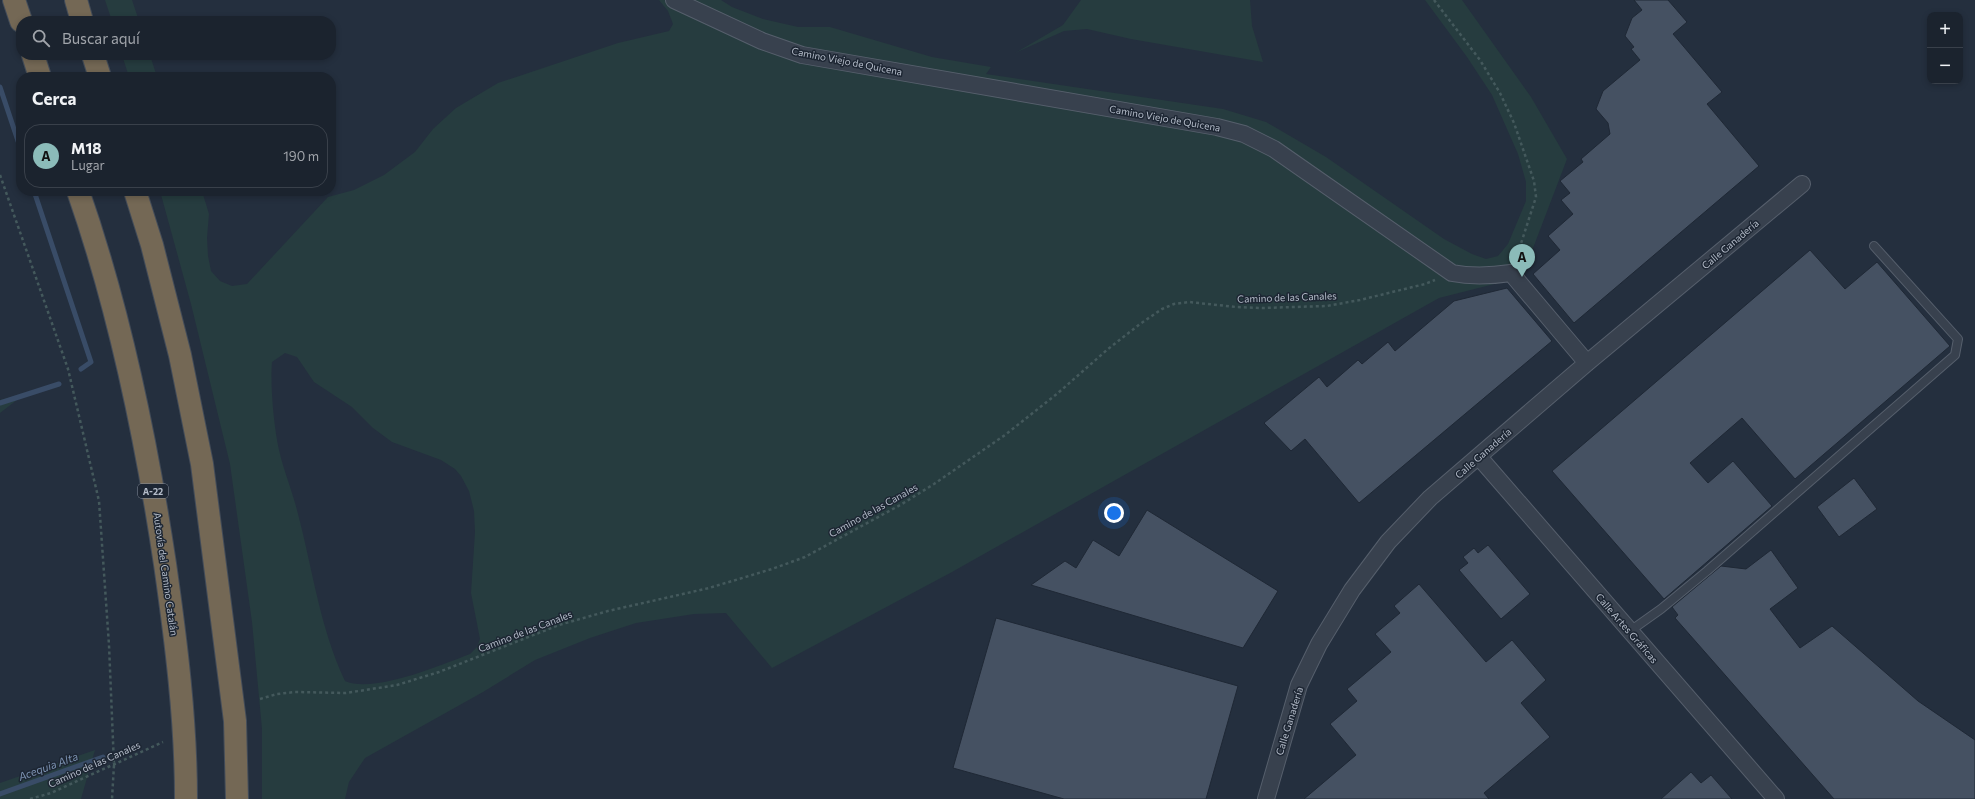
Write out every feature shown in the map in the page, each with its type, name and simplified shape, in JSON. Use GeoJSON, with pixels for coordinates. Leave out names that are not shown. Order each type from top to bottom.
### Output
{"type":"FeatureCollection","features":[{"type":"Feature","properties":{"kind":"highway"},"geometry":{"type":"LineString","coordinates":[[14,0],[19,16]]}},
{"type":"Feature","properties":{"kind":"highway"},"geometry":{"type":"LineString","coordinates":[[76,0],[81,16]]}},
{"type":"Feature","properties":{"kind":"highway"},"geometry":{"type":"LineString","coordinates":[[35,60],[38,72]]}},
{"type":"Feature","properties":{"kind":"highway"},"geometry":{"type":"LineString","coordinates":[[95,60],[98,72]]}},
{"type":"Feature","properties":{"kind":"highway","name":"Autovía del Camino Catalán"},"geometry":{"type":"LineString","coordinates":[[80,196],[113,306],[155,500],[180,674],[186,799]]}},
{"type":"Feature","properties":{"kind":"highway"},"geometry":{"type":"LineString","coordinates":[[137,196],[152,245],[178,348],[202,464],[235,721],[237,799]]}},
{"type":"Feature","properties":{"kind":"street","name":"Camino Viejo de Quicena"},"geometry":{"type":"LineString","coordinates":[[674,0],[762,42],[802,55],[1217,127],[1244,134],[1274,149],[1452,273],[1487,277],[1511,272]]}},
{"type":"Feature","properties":{"kind":"street","name":"Calle Ganadería"},"geometry":{"type":"LineString","coordinates":[[1266,799],[1299,685],[1319,644],[1352,590],[1388,542],[1425,504],[1587,363],[1802,184]]}},
{"type":"Feature","properties":{"kind":"street"},"geometry":{"type":"LineString","coordinates":[[1511,272],[1587,363]]}},
{"type":"Feature","properties":{"kind":"street","name":"Calle Artes Gráficas"},"geometry":{"type":"LineString","coordinates":[[1479,457],[1776,799]]}},
{"type":"Feature","properties":{"kind":"lane"},"geometry":{"type":"LineString","coordinates":[[1630,631],[1661,609],[1707,570],[1955,355],[1958,347],[1958,339],[1874,246]]}},
{"type":"Feature","properties":{"kind":"path"},"geometry":{"type":"LineString","coordinates":[[1434,0],[1476,54],[1500,93],[1514,123],[1534,181],[1536,197],[1527,228],[1511,272]]}},
{"type":"Feature","properties":{"kind":"path"},"geometry":{"type":"LineString","coordinates":[[0,175],[68,369],[99,501],[114,765],[112,799]]}},
{"type":"Feature","properties":{"kind":"path","name":"Camino de las Canales"},"geometry":{"type":"LineString","coordinates":[[260,699],[277,694],[295,692],[346,693],[397,685],[439,672],[559,625],[608,611],[709,588],[772,569],[805,556],[902,504],[941,480],[1005,435],[1140,324],[1162,309],[1174,304],[1189,302],[1236,308],[1327,306],[1360,300],[1425,284],[1452,273]]}},
{"type":"Feature","properties":{"kind":"path","name":"Camino de las Canales"},"geometry":{"type":"LineString","coordinates":[[30,799],[51,792],[114,765],[163,742]]}},
{"type":"Feature","properties":{"kind":"green space"},"geometry":{"type":"Polygon","coordinates":[[[105,0],[132,0],[137,16],[110,16],[105,0]]]}},
{"type":"Feature","properties":{"kind":"green space"},"geometry":{"type":"Polygon","coordinates":[[[659,0],[721,0],[732,7],[763,19],[798,27],[830,27],[932,57],[991,67],[986,74],[1223,109],[1266,122],[1326,157],[1444,239],[1472,254],[1486,259],[1498,256],[1508,244],[1526,201],[1526,182],[1518,154],[1492,95],[1467,57],[1425,0],[1462,0],[1531,97],[1567,159],[1522,277],[1439,298],[952,572],[772,668],[726,613],[694,614],[636,623],[590,638],[535,660],[483,692],[365,758],[349,782],[345,799],[262,799],[262,729],[252,622],[230,464],[191,304],[161,196],[204,196],[209,214],[207,238],[211,271],[220,281],[232,286],[247,284],[328,197],[354,190],[384,175],[415,152],[433,129],[456,108],[498,83],[618,43],[669,31],[673,24],[668,11],[659,0]],[[285,353],[272,362],[272,394],[279,450],[296,506],[329,641],[345,681],[357,684],[372,684],[389,681],[425,671],[470,654],[477,647],[480,639],[471,593],[475,532],[474,511],[469,491],[461,476],[455,469],[441,460],[392,442],[373,428],[352,407],[314,382],[297,357],[285,353]]]}},
{"type":"Feature","properties":{"kind":"green space"},"geometry":{"type":"Polygon","coordinates":[[[1081,0],[1250,0],[1252,26],[1263,62],[1131,39],[1087,29],[1064,31],[1015,53],[1063,25],[1081,0]]]}},
{"type":"Feature","properties":{"kind":"green space"},"geometry":{"type":"Polygon","coordinates":[[[124,60],[152,60],[155,72],[127,72],[124,60]]]}},
{"type":"Feature","properties":{"kind":"green space"},"geometry":{"type":"Polygon","coordinates":[[[26,393],[0,413],[0,400],[26,393]]]}},
{"type":"Feature","properties":{"kind":"green space"},"geometry":{"type":"Polygon","coordinates":[[[95,750],[81,799],[0,799],[0,783],[95,750]]]}},
{"type":"Feature","properties":{"kind":"building"},"geometry":{"type":"Polygon","coordinates":[[[1634,0],[1668,0],[1687,22],[1673,34],[1722,92],[1707,104],[1759,166],[1574,323],[1533,274],[1560,250],[1548,236],[1573,214],[1561,200],[1570,193],[1560,181],[1583,162],[1581,159],[1610,134],[1608,123],[1596,109],[1603,91],[1640,60],[1631,49],[1634,47],[1625,36],[1632,18],[1642,10],[1634,0]]]}},
{"type":"Feature","properties":{"kind":"building"},"geometry":{"type":"Polygon","coordinates":[[[1810,250],[1845,289],[1877,262],[1950,346],[1795,479],[1742,418],[1690,463],[1708,483],[1733,461],[1772,506],[1664,599],[1552,471],[1810,250]]]}},
{"type":"Feature","properties":{"kind":"building"},"geometry":{"type":"Polygon","coordinates":[[[1507,288],[1552,341],[1359,503],[1305,439],[1291,451],[1264,423],[1319,377],[1327,387],[1358,360],[1362,364],[1388,342],[1395,351],[1454,301],[1507,288]]]}},
{"type":"Feature","properties":{"kind":"building"},"geometry":{"type":"Polygon","coordinates":[[[1854,478],[1877,509],[1839,537],[1817,507],[1854,478]]]}},
{"type":"Feature","properties":{"kind":"building"},"geometry":{"type":"Polygon","coordinates":[[[1147,510],[1278,591],[1243,648],[1031,585],[1065,561],[1076,568],[1093,540],[1119,556],[1147,510]]]}},
{"type":"Feature","properties":{"kind":"building"},"geometry":{"type":"Polygon","coordinates":[[[1488,545],[1530,594],[1501,619],[1459,570],[1468,563],[1463,557],[1474,548],[1478,553],[1488,545]]]}},
{"type":"Feature","properties":{"kind":"building"},"geometry":{"type":"Polygon","coordinates":[[[1771,550],[1798,588],[1770,609],[1800,648],[1832,626],[1918,701],[1975,740],[1975,799],[1834,799],[1675,618],[1678,615],[1672,607],[1721,566],[1746,569],[1771,550]]]}},
{"type":"Feature","properties":{"kind":"building"},"geometry":{"type":"Polygon","coordinates":[[[1419,584],[1486,662],[1512,640],[1546,680],[1521,703],[1550,737],[1484,793],[1489,799],[1304,799],[1356,755],[1330,724],[1357,701],[1347,689],[1391,652],[1375,634],[1400,613],[1394,606],[1419,584]]]}},
{"type":"Feature","properties":{"kind":"building"},"geometry":{"type":"Polygon","coordinates":[[[996,618],[1238,686],[1206,799],[1064,799],[953,768],[996,618]]]}},
{"type":"Feature","properties":{"kind":"building"},"geometry":{"type":"Polygon","coordinates":[[[1691,772],[1701,783],[1711,775],[1732,799],[1661,799],[1691,772]]]}},
{"type":"Feature","properties":{"kind":"waterway"},"geometry":{"type":"LineString","coordinates":[[0,87],[16,135]]}},
{"type":"Feature","properties":{"kind":"waterway"},"geometry":{"type":"LineString","coordinates":[[36,196],[91,362],[81,369]]}},
{"type":"Feature","properties":{"kind":"waterway"},"geometry":{"type":"LineString","coordinates":[[0,403],[59,384]]}},
{"type":"Feature","properties":{"kind":"waterway","name":"Acequia Alta"},"geometry":{"type":"LineString","coordinates":[[0,794],[103,757]]}},
{"type":"Feature","properties":{"kind":"place","name":"M18"},"geometry":{"type":"Point","coordinates":[1522,277]}}]}
